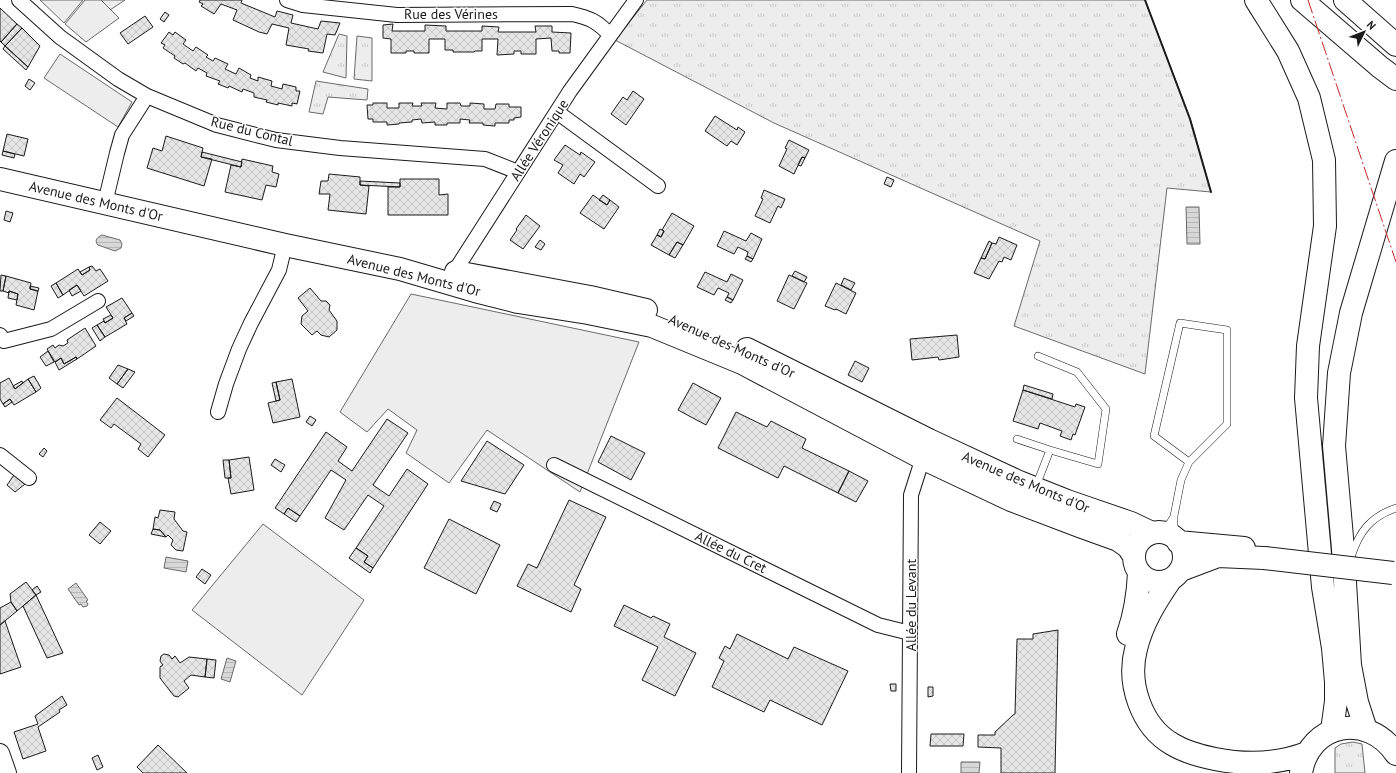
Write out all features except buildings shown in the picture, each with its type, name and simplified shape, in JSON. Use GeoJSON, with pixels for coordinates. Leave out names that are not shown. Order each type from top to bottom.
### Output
{"type":"FeatureCollection","features":[{"type":"Feature","properties":{"kind":"main road"},"geometry":{"type":"LineString","coordinates":[[1256,0],[1288,51],[1309,98],[1324,160],[1325,226],[1308,346],[1306,398],[1323,587],[1333,648],[1336,682],[1336,701],[1332,731]]}},
{"type":"Feature","properties":{"kind":"main road"},"geometry":{"type":"LineString","coordinates":[[1302,0],[1396,79]]}},
{"type":"Feature","properties":{"kind":"main road"},"geometry":{"type":"LineString","coordinates":[[1345,0],[1396,45]]}},
{"type":"Feature","properties":{"kind":"main road"},"geometry":{"type":"LineString","coordinates":[[1386,741],[1357,702],[1350,665],[1345,579],[1334,446],[1339,373],[1351,313],[1396,161]]}},
{"type":"Feature","properties":{"kind":"main road","name":"Avenue des Monts d'Or"},"geometry":{"type":"LineString","coordinates":[[0,179],[285,245],[392,257],[451,277],[590,297],[658,313],[747,349],[926,449],[1033,498],[1082,527],[1118,540],[1128,547],[1136,564]]}},
{"type":"Feature","properties":{"kind":"main road","name":"Avenue des Monts d'Or"},"geometry":{"type":"LineString","coordinates":[[1033,498],[1067,501],[1131,523],[1229,548],[1265,553]]}},
{"type":"Feature","properties":{"kind":"main road"},"geometry":{"type":"LineString","coordinates":[[1234,773],[1202,770],[1180,763],[1165,755],[1146,737],[1134,722],[1126,704],[1122,686],[1121,666],[1125,644],[1134,619],[1137,598],[1136,548],[1145,536],[1166,531],[1181,547],[1184,558],[1176,574],[1148,615],[1135,650],[1133,671],[1135,692],[1144,713],[1156,730],[1171,744],[1197,756],[1227,762],[1261,763],[1294,758],[1304,763],[1318,740],[1332,731],[1355,727],[1386,741]]}},
{"type":"Feature","properties":{"kind":"main road"},"geometry":{"type":"LineString","coordinates":[[1136,564],[1144,578],[1158,582],[1218,556],[1265,553],[1395,569]]}},
{"type":"Feature","properties":{"kind":"street","name":"Rue du Contal"},"geometry":{"type":"LineString","coordinates":[[19,0],[60,37],[118,79],[147,96],[218,125],[276,140],[340,148],[485,159],[518,172]]}},
{"type":"Feature","properties":{"kind":"street","name":"Rue des Vérines"},"geometry":{"type":"LineString","coordinates":[[287,0],[302,5],[397,14],[572,14],[590,18],[603,27],[610,35]]}},
{"type":"Feature","properties":{"kind":"street","name":"Allée Véronique"},"geometry":{"type":"LineString","coordinates":[[451,277],[570,90],[636,0]]}},
{"type":"Feature","properties":{"kind":"street"},"geometry":{"type":"LineString","coordinates":[[105,203],[122,135],[147,96]]}},
{"type":"Feature","properties":{"kind":"street"},"geometry":{"type":"LineString","coordinates":[[557,112],[658,186]]}},
{"type":"Feature","properties":{"kind":"street"},"geometry":{"type":"LineString","coordinates":[[218,412],[226,384],[251,323],[279,270],[285,245]]}},
{"type":"Feature","properties":{"kind":"street"},"geometry":{"type":"LineString","coordinates":[[0,335],[4,341],[50,329],[98,301]]}},
{"type":"Feature","properties":{"kind":"street","name":"Allée du Levant"},"geometry":{"type":"LineString","coordinates":[[909,773],[911,495],[926,449]]}},
{"type":"Feature","properties":{"kind":"street"},"geometry":{"type":"LineString","coordinates":[[0,455],[29,478]]}},
{"type":"Feature","properties":{"kind":"street","name":"Allée du Cret"},"geometry":{"type":"LineString","coordinates":[[554,465],[878,625],[910,633]]}},
{"type":"Feature","properties":{"kind":"street"},"geometry":{"type":"LineString","coordinates":[[0,753],[7,773]]}},
{"type":"Feature","properties":{"kind":"lane"},"geometry":{"type":"LineString","coordinates":[[1166,531],[1181,480],[1189,462],[1227,424],[1227,330],[1180,323],[1154,436],[1189,462]]}},
{"type":"Feature","properties":{"kind":"lane"},"geometry":{"type":"LineString","coordinates":[[1017,439],[1098,464],[1106,409],[1077,372],[1038,356]]}},
{"type":"Feature","properties":{"kind":"lane"},"geometry":{"type":"LineString","coordinates":[[1033,498],[1050,450]]}},
{"type":"Feature","properties":{"kind":"lane"},"geometry":{"type":"LineString","coordinates":[[1345,579],[1357,540],[1369,524],[1384,513],[1396,508]]}},
{"type":"Feature","properties":{"kind":"green space"},"geometry":{"type":"Polygon","coordinates":[[[101,0],[125,0],[110,10],[101,0]]]}},
{"type":"Feature","properties":{"kind":"green space"},"geometry":{"type":"Polygon","coordinates":[[[647,0],[1145,0],[1190,118],[1211,192],[1167,188],[1145,374],[1014,326],[1040,241],[774,123],[615,40],[647,0]]]}},
{"type":"Feature","properties":{"kind":"green space"},"geometry":{"type":"Polygon","coordinates":[[[339,34],[347,36],[346,78],[323,72],[339,34]]]}},
{"type":"Feature","properties":{"kind":"green space"},"geometry":{"type":"Polygon","coordinates":[[[357,36],[372,38],[372,81],[354,79],[357,36]]]}},
{"type":"Feature","properties":{"kind":"green space"},"geometry":{"type":"Polygon","coordinates":[[[316,81],[368,89],[367,100],[328,97],[323,114],[309,112],[316,81]]]}},
{"type":"Feature","properties":{"kind":"green space"},"geometry":{"type":"Polygon","coordinates":[[[1353,742],[1362,744],[1365,773],[1335,773],[1335,748],[1341,744],[1353,742]]]}},
{"type":"Feature","properties":{"kind":"shaded area"},"geometry":{"type":"Polygon","coordinates":[[[40,0],[83,0],[64,23],[40,0]]]}},
{"type":"Feature","properties":{"kind":"shaded area"},"geometry":{"type":"Polygon","coordinates":[[[85,0],[101,0],[119,18],[86,42],[65,24],[85,0]]]}},
{"type":"Feature","properties":{"kind":"shaded area"},"geometry":{"type":"Polygon","coordinates":[[[60,54],[132,102],[118,127],[44,78],[60,54]]]}},
{"type":"Feature","properties":{"kind":"shaded area"},"geometry":{"type":"Polygon","coordinates":[[[1186,207],[1199,207],[1200,244],[1187,244],[1186,207]]]}},
{"type":"Feature","properties":{"kind":"shaded area"},"geometry":{"type":"Polygon","coordinates":[[[102,235],[120,240],[122,244],[121,248],[115,251],[98,245],[96,242],[97,239],[102,235]]]}},
{"type":"Feature","properties":{"kind":"shaded area"},"geometry":{"type":"Polygon","coordinates":[[[411,294],[639,342],[580,492],[487,430],[449,483],[406,453],[417,430],[388,409],[367,432],[340,412],[411,294]]]}},
{"type":"Feature","properties":{"kind":"shaded area"},"geometry":{"type":"Polygon","coordinates":[[[263,524],[364,600],[302,695],[192,610],[263,524]]]}},
{"type":"Feature","properties":{"kind":"shaded area"},"geometry":{"type":"Polygon","coordinates":[[[166,557],[188,561],[186,572],[164,568],[166,557]]]}},
{"type":"Feature","properties":{"kind":"shaded area"},"geometry":{"type":"Polygon","coordinates":[[[76,583],[88,600],[86,601],[88,604],[87,606],[83,607],[81,604],[79,605],[68,589],[76,583]]]}},
{"type":"Feature","properties":{"kind":"shaded area"},"geometry":{"type":"Polygon","coordinates":[[[227,658],[236,661],[230,682],[221,679],[227,658]]]}},
{"type":"Feature","properties":{"kind":"shaded area"},"geometry":{"type":"Polygon","coordinates":[[[961,762],[980,762],[979,773],[961,773],[961,762]]]}},
{"type":"Feature","properties":{"kind":"wall"},"geometry":{"type":"LineString","coordinates":[[1145,0],[1190,119],[1211,192]]}},
{"type":"Feature","properties":{"kind":"power"},"geometry":{"type":"LineString","coordinates":[[1308,0],[1396,262]]}}]}
